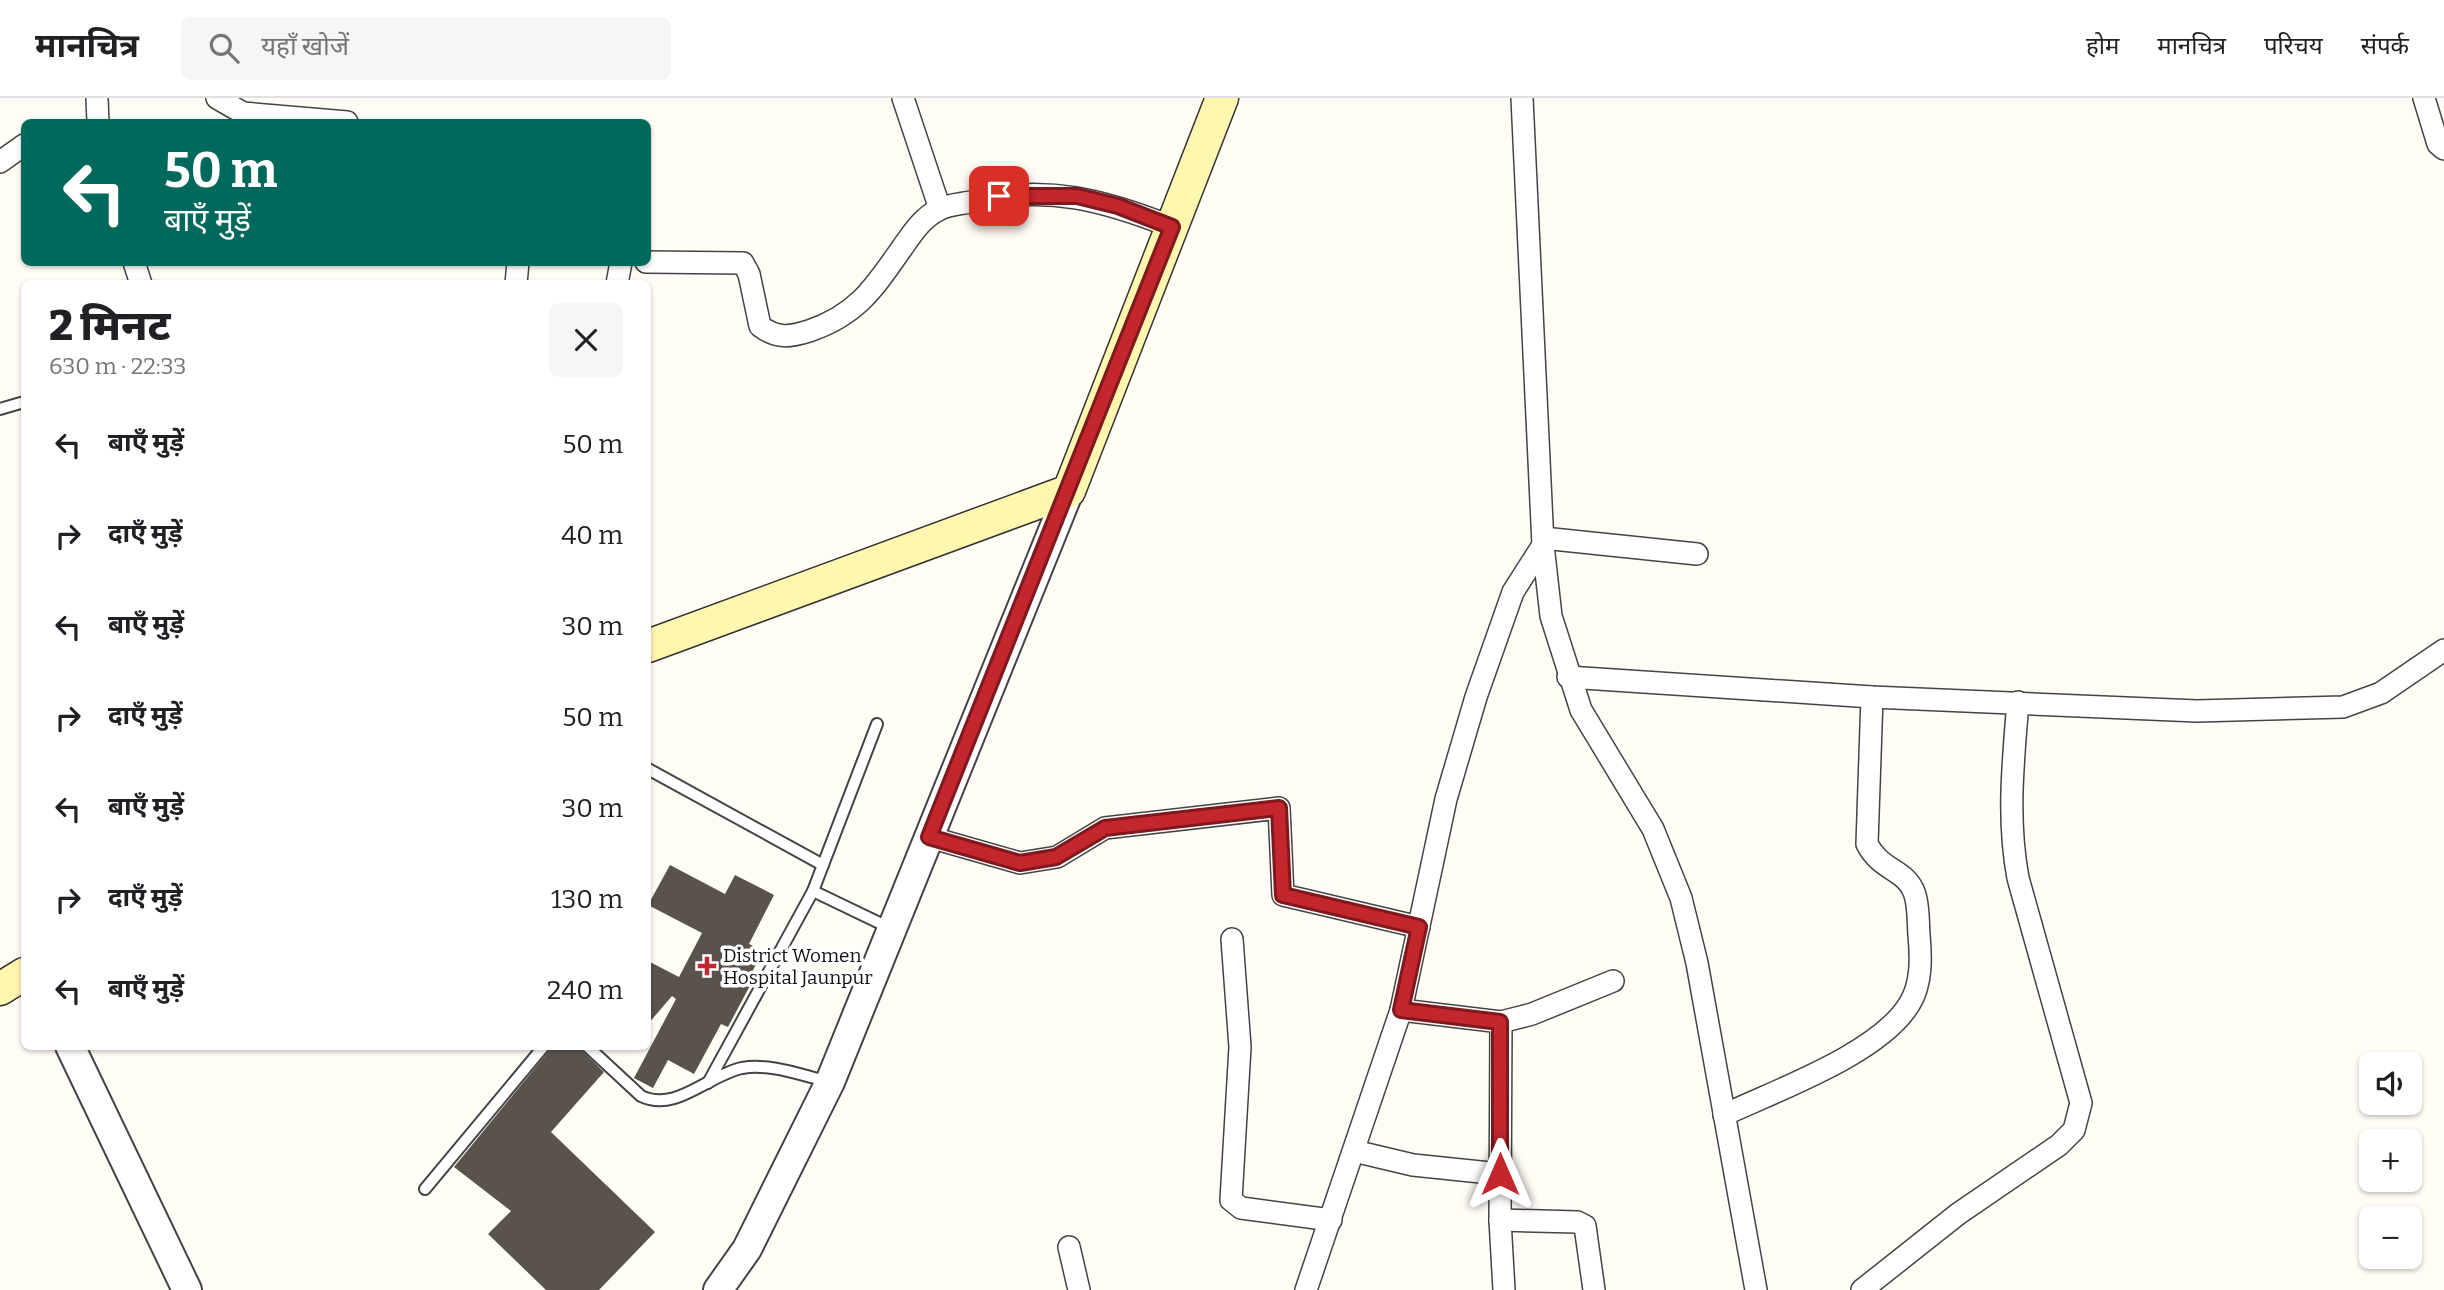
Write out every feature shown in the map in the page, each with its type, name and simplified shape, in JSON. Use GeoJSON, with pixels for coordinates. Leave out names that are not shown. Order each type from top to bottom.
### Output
{"type":"FeatureCollection","features":[{"type":"Feature","properties":{"kind":"main road"},"geometry":{"type":"LineString","coordinates":[[651,639],[1069,491],[1172,227],[1218,100]]}},
{"type":"Feature","properties":{"kind":"main road"},"geometry":{"type":"LineString","coordinates":[[0,989],[21,976]]}},
{"type":"Feature","properties":{"kind":"street"},"geometry":{"type":"LineString","coordinates":[[218,98],[243,113],[313,119]]}},
{"type":"Feature","properties":{"kind":"street"},"geometry":{"type":"LineString","coordinates":[[903,98],[940,209]]}},
{"type":"Feature","properties":{"kind":"street"},"geometry":{"type":"LineString","coordinates":[[1522,98],[1543,541],[1551,616],[1568,677],[1594,733],[1653,829],[1681,898],[1697,963],[1756,1290]]}},
{"type":"Feature","properties":{"kind":"street"},"geometry":{"type":"LineString","coordinates":[[2424,98],[2433,132],[2444,149]]}},
{"type":"Feature","properties":{"kind":"street"},"geometry":{"type":"LineString","coordinates":[[0,162],[21,147]]}},
{"type":"Feature","properties":{"kind":"street"},"geometry":{"type":"LineString","coordinates":[[651,262],[743,264],[749,274],[760,326],[772,335],[792,337],[834,323],[855,309],[872,290],[919,224],[940,209],[999,196],[1077,196],[1118,206],[1172,227]]}},
{"type":"Feature","properties":{"kind":"street"},"geometry":{"type":"LineString","coordinates":[[719,1290],[747,1249],[830,1082],[1069,491]]}},
{"type":"Feature","properties":{"kind":"street"},"geometry":{"type":"LineString","coordinates":[[1543,541],[1697,554]]}},
{"type":"Feature","properties":{"kind":"street"},"geometry":{"type":"LineString","coordinates":[[1306,1290],[1401,1010],[1446,799],[1476,697],[1513,592],[1543,541]]}},
{"type":"Feature","properties":{"kind":"street"},"geometry":{"type":"LineString","coordinates":[[1568,677],[1872,696],[2197,711],[2343,706],[2381,693],[2444,650]]}},
{"type":"Feature","properties":{"kind":"street"},"geometry":{"type":"LineString","coordinates":[[1724,1115],[1856,1052],[1902,1016],[1912,1000],[1921,954],[1915,893],[1905,877],[1875,860],[1867,844],[1872,696]]}},
{"type":"Feature","properties":{"kind":"street"},"geometry":{"type":"LineString","coordinates":[[1862,1290],[1958,1214],[2059,1145],[2074,1130],[2079,1118],[2081,1103],[2018,878],[2011,843],[2009,809],[2018,702]]}},
{"type":"Feature","properties":{"kind":"street"},"geometry":{"type":"LineString","coordinates":[[929,837],[1020,863],[1056,857],[1105,828],[1279,808],[1283,895],[1419,927]]}},
{"type":"Feature","properties":{"kind":"street"},"geometry":{"type":"LineString","coordinates":[[1232,939],[1240,1046],[1231,1200],[1241,1208],[1331,1220]]}},
{"type":"Feature","properties":{"kind":"street"},"geometry":{"type":"LineString","coordinates":[[1401,1010],[1500,1022],[1532,1014],[1613,981]]}},
{"type":"Feature","properties":{"kind":"street"},"geometry":{"type":"LineString","coordinates":[[1500,1022],[1500,1220],[1504,1290]]}},
{"type":"Feature","properties":{"kind":"street"},"geometry":{"type":"LineString","coordinates":[[71,1050],[187,1290]]}},
{"type":"Feature","properties":{"kind":"street"},"geometry":{"type":"LineString","coordinates":[[1354,1151],[1413,1165],[1500,1174]]}},
{"type":"Feature","properties":{"kind":"street"},"geometry":{"type":"LineString","coordinates":[[1500,1220],[1577,1222],[1585,1226],[1594,1290]]}},
{"type":"Feature","properties":{"kind":"street"},"geometry":{"type":"LineString","coordinates":[[1069,1247],[1079,1290]]}},
{"type":"Feature","properties":{"kind":"lane"},"geometry":{"type":"LineString","coordinates":[[0,409],[21,403]]}},
{"type":"Feature","properties":{"kind":"lane"},"geometry":{"type":"LineString","coordinates":[[708,1083],[813,891],[877,724]]}},
{"type":"Feature","properties":{"kind":"lane"},"geometry":{"type":"LineString","coordinates":[[651,771],[822,866]]}},
{"type":"Feature","properties":{"kind":"lane"},"geometry":{"type":"LineString","coordinates":[[813,891],[892,929]]}},
{"type":"Feature","properties":{"kind":"lane"},"geometry":{"type":"LineString","coordinates":[[425,1189],[541,1050]]}},
{"type":"Feature","properties":{"kind":"lane"},"geometry":{"type":"LineString","coordinates":[[591,1050],[640,1096],[651,1101],[681,1096],[740,1069],[766,1067],[830,1082]]}},
{"type":"Feature","properties":{"kind":"building"},"geometry":{"type":"Polygon","coordinates":[[[670,865],[725,894],[735,875],[774,895],[749,944],[763,951],[749,978],[753,980],[728,1027],[721,1024],[694,1074],[668,1060],[653,1088],[634,1078],[676,999],[672,996],[651,1020],[651,963],[679,977],[702,933],[651,907],[651,900],[670,865]]]}},
{"type":"Feature","properties":{"kind":"building"},"geometry":{"type":"Polygon","coordinates":[[[550,1050],[581,1050],[604,1072],[551,1132],[655,1232],[599,1290],[546,1290],[488,1234],[511,1211],[454,1167],[550,1050]]]}},
{"type":"Feature","properties":{"kind":"place","name":"District Women Hospital Jaunpur"},"geometry":{"type":"Point","coordinates":[707,966]}},
{"type":"Feature","properties":{"kind":"route"},"geometry":{"type":"LineString","coordinates":[[999,196],[1077,196],[1118,206],[1172,227],[929,837],[1020,863],[1056,857],[1105,828],[1279,808],[1283,895],[1419,927],[1401,1010],[1500,1022],[1500,1174]]}}]}
